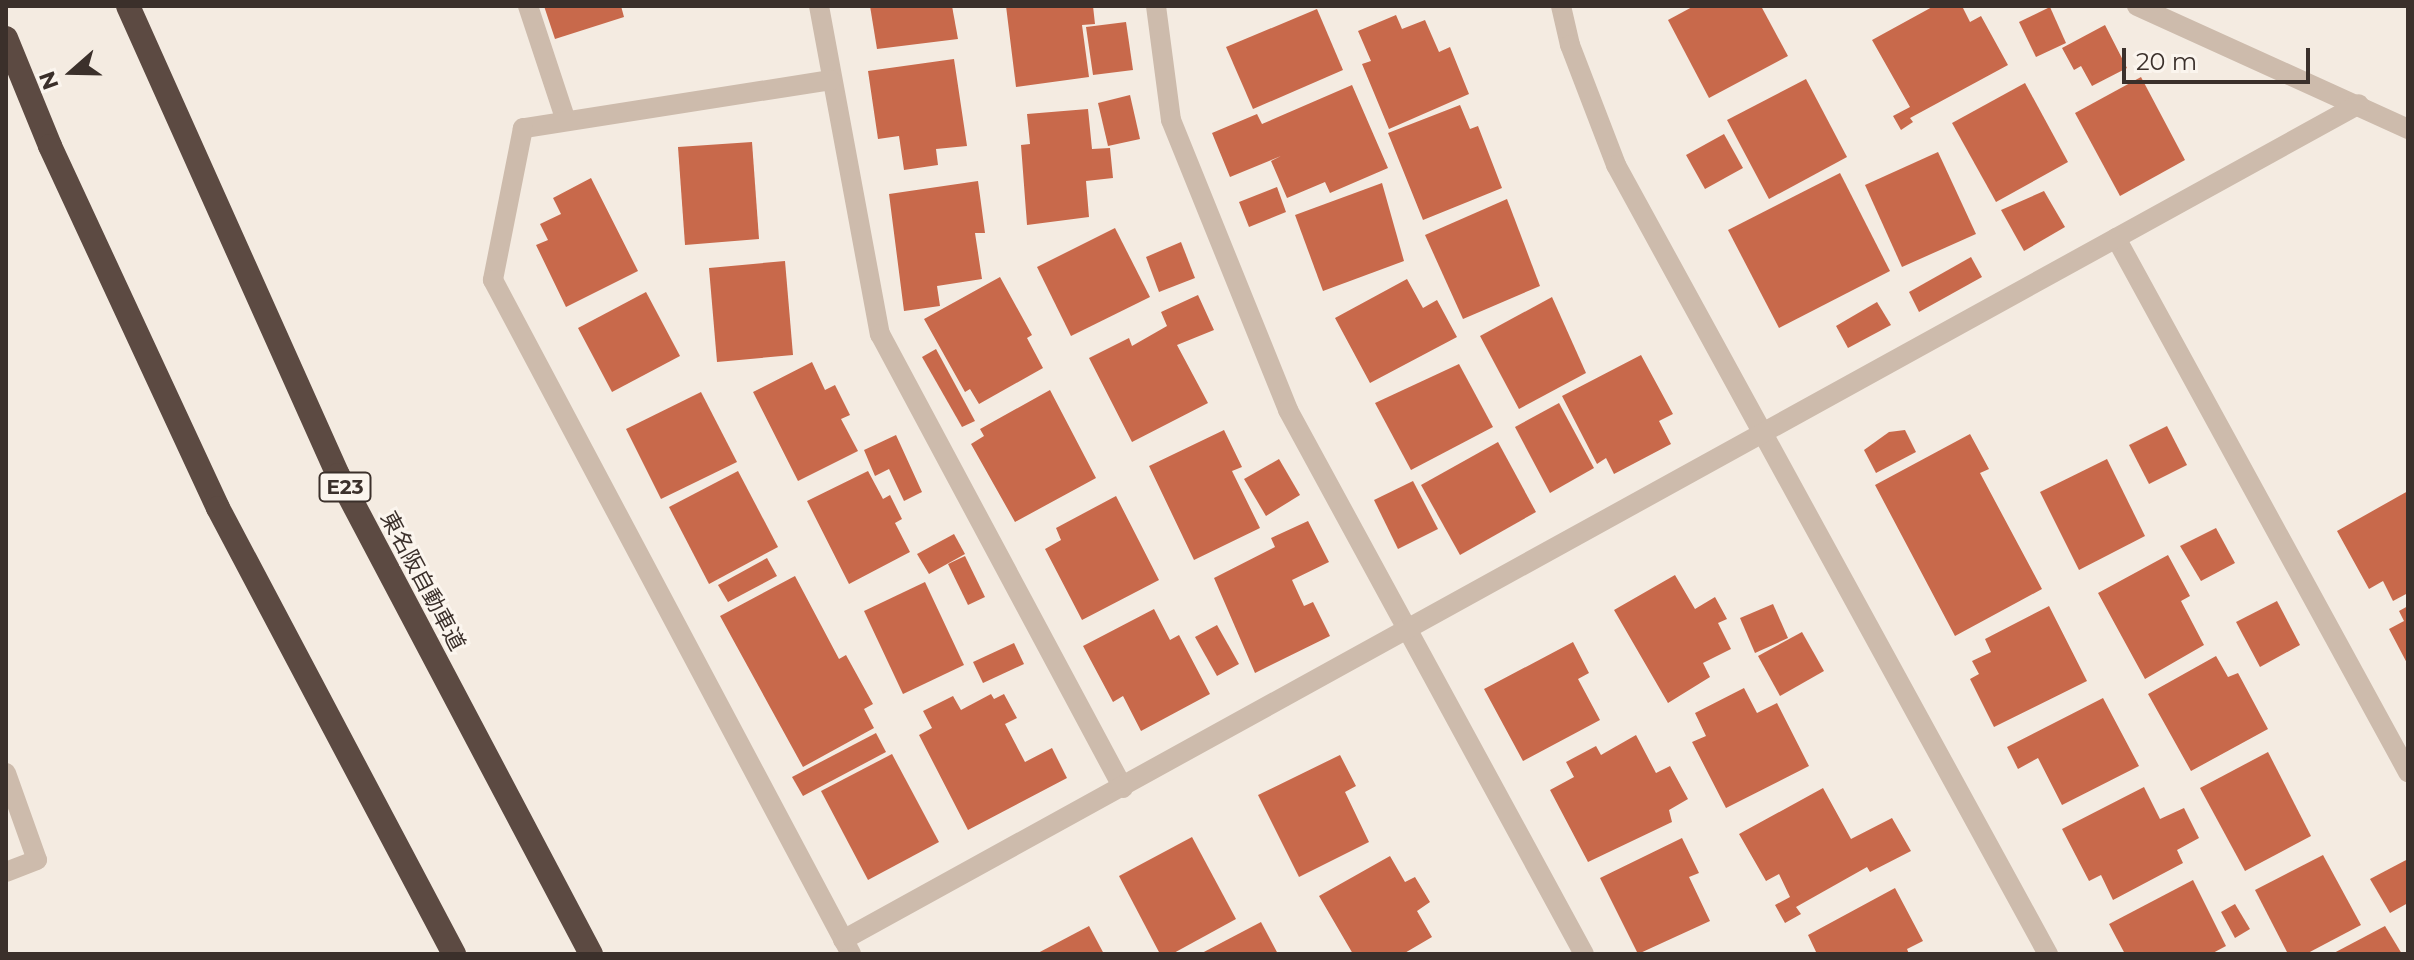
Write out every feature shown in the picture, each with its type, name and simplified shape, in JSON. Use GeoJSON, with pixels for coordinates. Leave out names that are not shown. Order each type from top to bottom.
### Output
{"type":"FeatureCollection","features":[{"type":"Feature","properties":{"kind":"highway","name":"東名阪自動車道"},"geometry":{"type":"LineString","coordinates":[[128,6],[338,475],[591,954]]}},
{"type":"Feature","properties":{"kind":"highway"},"geometry":{"type":"LineString","coordinates":[[6,38],[50,146],[218,508],[454,954]]}},
{"type":"Feature","properties":{"kind":"street"},"geometry":{"type":"LineString","coordinates":[[528,6],[566,121]]}},
{"type":"Feature","properties":{"kind":"street"},"geometry":{"type":"LineString","coordinates":[[819,6],[880,334],[1123,788]]}},
{"type":"Feature","properties":{"kind":"street"},"geometry":{"type":"LineString","coordinates":[[1156,6],[1171,120],[1288,410],[1584,954]]}},
{"type":"Feature","properties":{"kind":"street"},"geometry":{"type":"LineString","coordinates":[[1561,6],[1570,45],[1616,165],[2048,954]]}},
{"type":"Feature","properties":{"kind":"street"},"geometry":{"type":"LineString","coordinates":[[2137,6],[2359,104],[2408,129]]}},
{"type":"Feature","properties":{"kind":"street"},"geometry":{"type":"LineString","coordinates":[[831,80],[523,128],[493,280],[847,947],[1406,626],[1762,434],[2359,104]]}},
{"type":"Feature","properties":{"kind":"street"},"geometry":{"type":"LineString","coordinates":[[2116,238],[2408,772]]}},
{"type":"Feature","properties":{"kind":"street"},"geometry":{"type":"LineString","coordinates":[[6,773],[37,860],[6,872]]}},
{"type":"Feature","properties":{"kind":"building"},"geometry":{"type":"Polygon","coordinates":[[[544,6],[621,6],[624,17],[555,39],[544,6]]]}},
{"type":"Feature","properties":{"kind":"building"},"geometry":{"type":"Polygon","coordinates":[[[870,6],[952,6],[958,39],[877,49],[870,6]]]}},
{"type":"Feature","properties":{"kind":"building"},"geometry":{"type":"Polygon","coordinates":[[[1006,6],[1093,6],[1095,24],[1082,25],[1089,77],[1016,87],[1006,6]]]}},
{"type":"Feature","properties":{"kind":"building"},"geometry":{"type":"Polygon","coordinates":[[[1694,6],[1761,6],[1788,56],[1709,98],[1668,20],[1694,6]]]}},
{"type":"Feature","properties":{"kind":"building"},"geometry":{"type":"Polygon","coordinates":[[[1934,6],[1962,6],[1970,22],[1981,16],[2008,65],[1910,118],[1913,122],[1901,130],[1893,116],[1910,107],[1872,40],[1934,6]]]}},
{"type":"Feature","properties":{"kind":"building"},"geometry":{"type":"Polygon","coordinates":[[[2050,7],[2066,43],[2036,57],[2019,22],[2050,7]]]}},
{"type":"Feature","properties":{"kind":"building"},"geometry":{"type":"Polygon","coordinates":[[[1317,9],[1343,70],[1253,109],[1226,47],[1317,9]]]}},
{"type":"Feature","properties":{"kind":"building"},"geometry":{"type":"Polygon","coordinates":[[[1396,15],[1402,29],[1425,20],[1439,52],[1450,47],[1469,94],[1389,129],[1362,64],[1371,61],[1358,31],[1396,15]]]}},
{"type":"Feature","properties":{"kind":"building"},"geometry":{"type":"Polygon","coordinates":[[[1126,22],[1133,70],[1093,75],[1086,27],[1126,22]]]}},
{"type":"Feature","properties":{"kind":"building"},"geometry":{"type":"Polygon","coordinates":[[[2105,25],[2127,68],[2092,86],[2081,66],[2074,70],[2062,48],[2105,25]]]}},
{"type":"Feature","properties":{"kind":"building"},"geometry":{"type":"Polygon","coordinates":[[[954,59],[967,146],[936,149],[938,165],[904,170],[899,136],[878,139],[868,71],[954,59]]]}},
{"type":"Feature","properties":{"kind":"building"},"geometry":{"type":"Polygon","coordinates":[[[2141,77],[2185,160],[2120,196],[2075,113],[2141,77]]]}},
{"type":"Feature","properties":{"kind":"building"},"geometry":{"type":"Polygon","coordinates":[[[1806,79],[1847,157],[1769,199],[1727,120],[1806,79]]]}},
{"type":"Feature","properties":{"kind":"building"},"geometry":{"type":"Polygon","coordinates":[[[2025,83],[2068,162],[1996,202],[1952,123],[2025,83]]]}},
{"type":"Feature","properties":{"kind":"building"},"geometry":{"type":"Polygon","coordinates":[[[1352,85],[1388,168],[1330,193],[1325,182],[1287,198],[1271,161],[1281,156],[1230,177],[1212,133],[1257,114],[1262,124],[1352,85]]]}},
{"type":"Feature","properties":{"kind":"building"},"geometry":{"type":"Polygon","coordinates":[[[1130,95],[1140,139],[1108,146],[1098,103],[1130,95]]]}},
{"type":"Feature","properties":{"kind":"building"},"geometry":{"type":"Polygon","coordinates":[[[1460,105],[1470,129],[1478,126],[1502,188],[1423,220],[1388,133],[1460,105]]]}},
{"type":"Feature","properties":{"kind":"building"},"geometry":{"type":"Polygon","coordinates":[[[1088,109],[1092,149],[1110,148],[1113,178],[1086,181],[1089,217],[1027,225],[1021,145],[1030,144],[1027,114],[1088,109]]]}},
{"type":"Feature","properties":{"kind":"building"},"geometry":{"type":"Polygon","coordinates":[[[1724,134],[1743,168],[1705,189],[1686,155],[1724,134]]]}},
{"type":"Feature","properties":{"kind":"building"},"geometry":{"type":"Polygon","coordinates":[[[752,142],[759,239],[685,245],[678,147],[752,142]]]}},
{"type":"Feature","properties":{"kind":"building"},"geometry":{"type":"Polygon","coordinates":[[[1938,152],[1976,234],[1902,267],[1865,185],[1938,152]]]}},
{"type":"Feature","properties":{"kind":"building"},"geometry":{"type":"Polygon","coordinates":[[[1840,173],[1890,271],[1779,328],[1728,230],[1840,173]]]}},
{"type":"Feature","properties":{"kind":"building"},"geometry":{"type":"Polygon","coordinates":[[[591,178],[638,271],[566,307],[536,245],[548,240],[540,224],[561,214],[553,198],[591,178]]]}},
{"type":"Feature","properties":{"kind":"building"},"geometry":{"type":"Polygon","coordinates":[[[978,181],[985,233],[975,233],[982,279],[937,286],[940,306],[904,311],[889,194],[978,181]]]}},
{"type":"Feature","properties":{"kind":"building"},"geometry":{"type":"Polygon","coordinates":[[[1382,183],[1404,261],[1323,291],[1295,215],[1382,183]]]}},
{"type":"Feature","properties":{"kind":"building"},"geometry":{"type":"Polygon","coordinates":[[[1277,187],[1286,212],[1249,227],[1239,202],[1277,187]]]}},
{"type":"Feature","properties":{"kind":"building"},"geometry":{"type":"Polygon","coordinates":[[[2044,191],[2065,227],[2024,251],[2001,210],[2044,191]]]}},
{"type":"Feature","properties":{"kind":"building"},"geometry":{"type":"Polygon","coordinates":[[[1507,199],[1540,286],[1463,319],[1425,235],[1507,199]]]}},
{"type":"Feature","properties":{"kind":"building"},"geometry":{"type":"Polygon","coordinates":[[[1115,228],[1150,297],[1071,336],[1037,267],[1115,228]]]}},
{"type":"Feature","properties":{"kind":"building"},"geometry":{"type":"Polygon","coordinates":[[[1181,242],[1195,278],[1159,292],[1146,257],[1181,242]]]}},
{"type":"Feature","properties":{"kind":"building"},"geometry":{"type":"Polygon","coordinates":[[[1971,257],[1982,277],[1919,312],[1909,292],[1971,257]]]}},
{"type":"Feature","properties":{"kind":"building"},"geometry":{"type":"Polygon","coordinates":[[[785,261],[793,355],[717,362],[709,268],[785,261]]]}},
{"type":"Feature","properties":{"kind":"building"},"geometry":{"type":"Polygon","coordinates":[[[1000,277],[1032,335],[1027,338],[1043,368],[979,404],[970,389],[965,392],[924,319],[1000,277]]]}},
{"type":"Feature","properties":{"kind":"building"},"geometry":{"type":"Polygon","coordinates":[[[1407,279],[1423,308],[1437,300],[1457,337],[1370,383],[1335,318],[1407,279]]]}},
{"type":"Feature","properties":{"kind":"building"},"geometry":{"type":"Polygon","coordinates":[[[646,292],[680,356],[612,392],[578,328],[646,292]]]}},
{"type":"Feature","properties":{"kind":"building"},"geometry":{"type":"Polygon","coordinates":[[[1198,295],[1214,330],[1177,345],[1208,403],[1132,442],[1089,358],[1129,338],[1132,346],[1167,326],[1161,312],[1198,295]]]}},
{"type":"Feature","properties":{"kind":"building"},"geometry":{"type":"Polygon","coordinates":[[[1552,297],[1586,373],[1519,409],[1480,336],[1552,297]]]}},
{"type":"Feature","properties":{"kind":"building"},"geometry":{"type":"Polygon","coordinates":[[[1877,302],[1891,325],[1848,348],[1836,326],[1877,302]]]}},
{"type":"Feature","properties":{"kind":"building"},"geometry":{"type":"Polygon","coordinates":[[[936,349],[975,421],[962,427],[922,357],[936,349]]]}},
{"type":"Feature","properties":{"kind":"building"},"geometry":{"type":"Polygon","coordinates":[[[1641,355],[1673,414],[1659,421],[1671,444],[1614,474],[1606,458],[1597,464],[1562,396],[1641,355]]]}},
{"type":"Feature","properties":{"kind":"building"},"geometry":{"type":"Polygon","coordinates":[[[812,362],[825,390],[835,385],[850,415],[841,419],[858,451],[798,481],[753,392],[812,362]]]}},
{"type":"Feature","properties":{"kind":"building"},"geometry":{"type":"Polygon","coordinates":[[[1459,364],[1493,427],[1411,470],[1375,403],[1459,364]]]}},
{"type":"Feature","properties":{"kind":"building"},"geometry":{"type":"Polygon","coordinates":[[[1050,390],[1096,478],[1015,522],[971,444],[984,436],[980,429],[1050,390]]]}},
{"type":"Feature","properties":{"kind":"building"},"geometry":{"type":"Polygon","coordinates":[[[701,392],[737,462],[661,499],[626,429],[701,392]]]}},
{"type":"Feature","properties":{"kind":"building"},"geometry":{"type":"Polygon","coordinates":[[[1559,403],[1594,468],[1550,493],[1515,427],[1559,403]]]}},
{"type":"Feature","properties":{"kind":"building"},"geometry":{"type":"Polygon","coordinates":[[[2167,426],[2187,465],[2149,484],[2129,445],[2167,426]]]}},
{"type":"Feature","properties":{"kind":"building"},"geometry":{"type":"Polygon","coordinates":[[[1224,430],[1242,467],[1232,471],[1260,528],[1194,560],[1149,466],[1224,430]]]}},
{"type":"Feature","properties":{"kind":"building"},"geometry":{"type":"Polygon","coordinates":[[[1905,430],[1916,452],[1876,473],[1864,450],[1889,432],[1905,430]]]}},
{"type":"Feature","properties":{"kind":"building"},"geometry":{"type":"Polygon","coordinates":[[[1970,434],[1989,469],[1980,473],[2042,589],[1955,636],[1875,485],[1970,434]]]}},
{"type":"Feature","properties":{"kind":"building"},"geometry":{"type":"Polygon","coordinates":[[[896,435],[922,492],[904,501],[889,469],[875,476],[864,450],[896,435]]]}},
{"type":"Feature","properties":{"kind":"building"},"geometry":{"type":"Polygon","coordinates":[[[1498,442],[1536,512],[1460,555],[1421,485],[1498,442]]]}},
{"type":"Feature","properties":{"kind":"building"},"geometry":{"type":"Polygon","coordinates":[[[1279,459],[1300,495],[1266,516],[1244,479],[1279,459]]]}},
{"type":"Feature","properties":{"kind":"building"},"geometry":{"type":"Polygon","coordinates":[[[2107,459],[2145,536],[2079,570],[2040,492],[2107,459]]]}},
{"type":"Feature","properties":{"kind":"building"},"geometry":{"type":"Polygon","coordinates":[[[738,471],[778,547],[709,584],[669,507],[738,471]]]}},
{"type":"Feature","properties":{"kind":"building"},"geometry":{"type":"Polygon","coordinates":[[[868,471],[883,499],[890,495],[902,519],[895,523],[910,552],[849,584],[807,501],[868,471]]]}},
{"type":"Feature","properties":{"kind":"building"},"geometry":{"type":"Polygon","coordinates":[[[1413,481],[1438,529],[1398,549],[1374,500],[1413,481]]]}},
{"type":"Feature","properties":{"kind":"building"},"geometry":{"type":"Polygon","coordinates":[[[2408,491],[2408,593],[2393,601],[2383,581],[2369,589],[2337,531],[2408,491]]]}},
{"type":"Feature","properties":{"kind":"building"},"geometry":{"type":"Polygon","coordinates":[[[1116,496],[1159,580],[1082,620],[1045,549],[1061,540],[1056,528],[1116,496]]]}},
{"type":"Feature","properties":{"kind":"building"},"geometry":{"type":"Polygon","coordinates":[[[1308,521],[1329,562],[1292,580],[1304,606],[1313,602],[1330,636],[1255,673],[1214,578],[1275,547],[1271,538],[1308,521]]]}},
{"type":"Feature","properties":{"kind":"building"},"geometry":{"type":"Polygon","coordinates":[[[2216,528],[2235,563],[2201,581],[2180,546],[2216,528]]]}},
{"type":"Feature","properties":{"kind":"building"},"geometry":{"type":"Polygon","coordinates":[[[954,534],[965,554],[929,574],[917,554],[954,534]]]}},
{"type":"Feature","properties":{"kind":"building"},"geometry":{"type":"Polygon","coordinates":[[[2168,555],[2190,596],[2181,601],[2204,645],[2145,679],[2098,593],[2168,555]]]}},
{"type":"Feature","properties":{"kind":"building"},"geometry":{"type":"Polygon","coordinates":[[[965,556],[985,597],[968,605],[948,564],[965,556]]]}},
{"type":"Feature","properties":{"kind":"building"},"geometry":{"type":"Polygon","coordinates":[[[767,558],[777,576],[728,602],[718,585],[767,558]]]}},
{"type":"Feature","properties":{"kind":"building"},"geometry":{"type":"Polygon","coordinates":[[[1675,575],[1695,609],[1715,597],[1727,619],[1718,623],[1731,649],[1703,663],[1710,677],[1668,703],[1614,610],[1675,575]]]}},
{"type":"Feature","properties":{"kind":"building"},"geometry":{"type":"Polygon","coordinates":[[[795,576],[839,659],[846,655],[873,704],[864,709],[874,728],[803,767],[720,616],[795,576]]]}},
{"type":"Feature","properties":{"kind":"building"},"geometry":{"type":"Polygon","coordinates":[[[925,582],[964,665],[903,694],[864,611],[925,582]]]}},
{"type":"Feature","properties":{"kind":"building"},"geometry":{"type":"Polygon","coordinates":[[[2277,601],[2300,645],[2260,667],[2236,622],[2277,601]]]}},
{"type":"Feature","properties":{"kind":"building"},"geometry":{"type":"Polygon","coordinates":[[[1773,604],[1788,638],[1755,653],[1740,618],[1773,604]]]}},
{"type":"Feature","properties":{"kind":"building"},"geometry":{"type":"Polygon","coordinates":[[[2049,606],[2087,681],[1994,727],[1970,679],[1979,674],[1972,661],[1991,652],[1985,639],[2049,606]]]}},
{"type":"Feature","properties":{"kind":"building"},"geometry":{"type":"Polygon","coordinates":[[[2408,606],[2408,665],[2389,629],[2404,621],[2399,611],[2408,606]]]}},
{"type":"Feature","properties":{"kind":"building"},"geometry":{"type":"Polygon","coordinates":[[[1154,609],[1170,640],[1179,635],[1210,694],[1141,731],[1123,696],[1113,702],[1083,646],[1154,609]]]}},
{"type":"Feature","properties":{"kind":"building"},"geometry":{"type":"Polygon","coordinates":[[[1217,625],[1239,664],[1217,676],[1195,637],[1217,625]]]}},
{"type":"Feature","properties":{"kind":"building"},"geometry":{"type":"Polygon","coordinates":[[[1802,632],[1824,671],[1780,696],[1758,656],[1802,632]]]}},
{"type":"Feature","properties":{"kind":"building"},"geometry":{"type":"Polygon","coordinates":[[[1573,642],[1589,673],[1578,679],[1600,720],[1523,761],[1484,689],[1573,642]]]}},
{"type":"Feature","properties":{"kind":"building"},"geometry":{"type":"Polygon","coordinates":[[[1014,643],[1024,664],[983,683],[973,662],[1014,643]]]}},
{"type":"Feature","properties":{"kind":"building"},"geometry":{"type":"Polygon","coordinates":[[[2216,656],[2228,677],[2238,673],[2268,729],[2191,771],[2148,694],[2216,656]]]}},
{"type":"Feature","properties":{"kind":"building"},"geometry":{"type":"Polygon","coordinates":[[[1744,688],[1757,713],[1777,703],[1809,766],[1726,808],[1692,742],[1706,736],[1695,713],[1744,688]]]}},
{"type":"Feature","properties":{"kind":"building"},"geometry":{"type":"Polygon","coordinates":[[[991,694],[994,699],[1004,694],[1017,718],[1005,724],[1025,762],[1052,748],[1067,778],[968,830],[919,735],[932,728],[923,711],[953,696],[961,710],[991,694]]]}},
{"type":"Feature","properties":{"kind":"building"},"geometry":{"type":"Polygon","coordinates":[[[2103,698],[2139,766],[2062,805],[2038,758],[2018,769],[2007,747],[2103,698]]]}},
{"type":"Feature","properties":{"kind":"building"},"geometry":{"type":"Polygon","coordinates":[[[876,733],[886,752],[803,796],[792,777],[876,733]]]}},
{"type":"Feature","properties":{"kind":"building"},"geometry":{"type":"Polygon","coordinates":[[[1636,735],[1656,773],[1670,766],[1688,799],[1669,810],[1672,822],[1588,862],[1550,790],[1574,777],[1566,762],[1596,746],[1601,755],[1636,735]]]}},
{"type":"Feature","properties":{"kind":"building"},"geometry":{"type":"Polygon","coordinates":[[[2268,752],[2311,836],[2245,871],[2200,788],[2268,752]]]}},
{"type":"Feature","properties":{"kind":"building"},"geometry":{"type":"Polygon","coordinates":[[[892,754],[939,842],[868,880],[821,791],[892,754]]]}},
{"type":"Feature","properties":{"kind":"building"},"geometry":{"type":"Polygon","coordinates":[[[1340,755],[1356,786],[1345,792],[1369,842],[1299,877],[1258,795],[1340,755]]]}},
{"type":"Feature","properties":{"kind":"building"},"geometry":{"type":"Polygon","coordinates":[[[2144,787],[2160,819],[2184,808],[2199,838],[2177,850],[2183,863],[2113,900],[2101,875],[2089,881],[2062,829],[2144,787]]]}},
{"type":"Feature","properties":{"kind":"building"},"geometry":{"type":"Polygon","coordinates":[[[1823,788],[1851,839],[1892,818],[1911,851],[1870,872],[1867,867],[1796,907],[1801,914],[1785,923],[1775,905],[1790,897],[1779,874],[1766,881],[1739,834],[1823,788]]]}},
{"type":"Feature","properties":{"kind":"building"},"geometry":{"type":"Polygon","coordinates":[[[1192,837],[1236,919],[1172,954],[1160,954],[1119,876],[1192,837]]]}},
{"type":"Feature","properties":{"kind":"building"},"geometry":{"type":"Polygon","coordinates":[[[1682,838],[1699,873],[1689,877],[1710,921],[1638,954],[1600,878],[1682,838]]]}},
{"type":"Feature","properties":{"kind":"building"},"geometry":{"type":"Polygon","coordinates":[[[2323,855],[2361,925],[2306,954],[2288,954],[2255,890],[2323,855]]]}},
{"type":"Feature","properties":{"kind":"building"},"geometry":{"type":"Polygon","coordinates":[[[1390,856],[1405,882],[1415,877],[1430,902],[1417,911],[1432,937],[1403,954],[1353,954],[1319,896],[1390,856]]]}},
{"type":"Feature","properties":{"kind":"building"},"geometry":{"type":"Polygon","coordinates":[[[2408,859],[2408,903],[2390,913],[2370,879],[2408,859]]]}},
{"type":"Feature","properties":{"kind":"building"},"geometry":{"type":"Polygon","coordinates":[[[2193,880],[2226,946],[2211,954],[2125,954],[2109,924],[2193,880]]]}},
{"type":"Feature","properties":{"kind":"building"},"geometry":{"type":"Polygon","coordinates":[[[1895,888],[1923,941],[1907,949],[1909,954],[1817,954],[1808,935],[1895,888]]]}},
{"type":"Feature","properties":{"kind":"building"},"geometry":{"type":"Polygon","coordinates":[[[2235,904],[2250,929],[2235,938],[2221,912],[2235,904]]]}},
{"type":"Feature","properties":{"kind":"building"},"geometry":{"type":"Polygon","coordinates":[[[1261,922],[1278,954],[1200,954],[1261,922]]]}},
{"type":"Feature","properties":{"kind":"building"},"geometry":{"type":"Polygon","coordinates":[[[1089,926],[1104,954],[1036,954],[1089,926]]]}},
{"type":"Feature","properties":{"kind":"building"},"geometry":{"type":"Polygon","coordinates":[[[2385,926],[2402,954],[2332,954],[2385,926]]]}}]}
